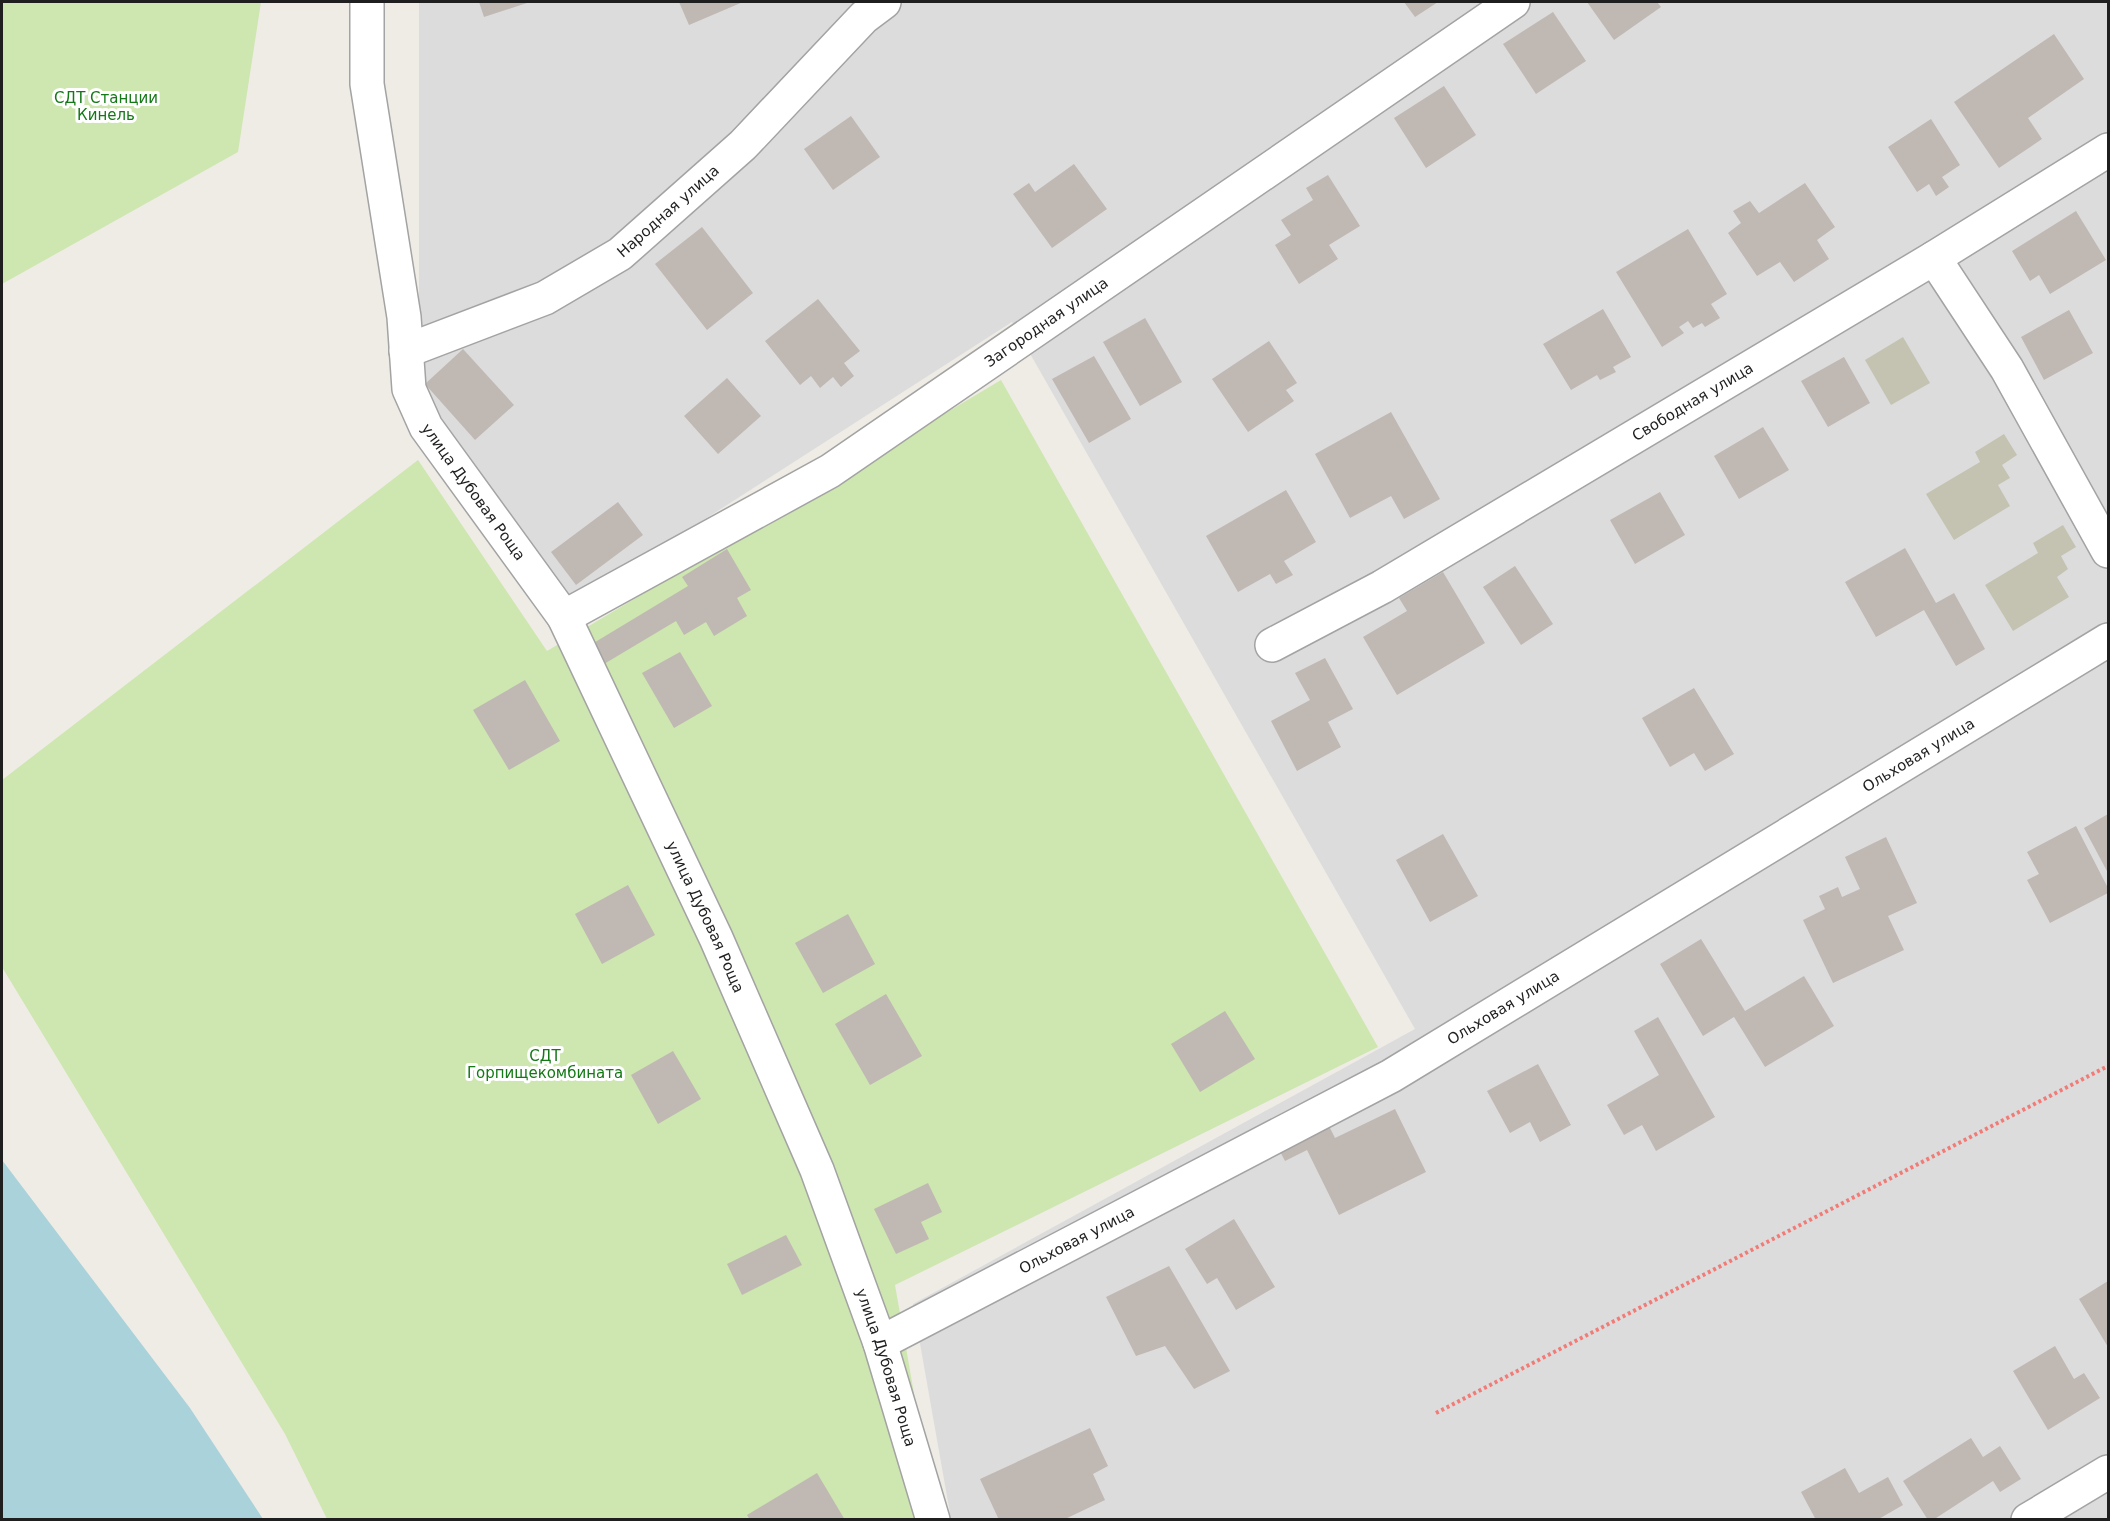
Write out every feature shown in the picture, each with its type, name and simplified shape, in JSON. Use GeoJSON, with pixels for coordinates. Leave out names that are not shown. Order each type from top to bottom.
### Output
{"type":"FeatureCollection","features":[{"type":"Feature","properties":{"kind":"street","name":"улица Дубовая Роща"},"geometry":{"type":"LineString","coordinates":[[366,2],[366,84],[404,317],[410,389],[426,427],[564,617],[720,949],[817,1170],[880,1343],[933,1520]]}},
{"type":"Feature","properties":{"kind":"street","name":"Народная улица"},"geometry":{"type":"LineString","coordinates":[[406,351],[544,298],[620,254],[743,145],[864,17],[884,2]]}},
{"type":"Feature","properties":{"kind":"street","name":"Загородная улица"},"geometry":{"type":"LineString","coordinates":[[564,617],[830,471],[1513,2]]}},
{"type":"Feature","properties":{"kind":"street","name":"Свободная улица"},"geometry":{"type":"LineString","coordinates":[[1272,645],[1382,587],[1934,258],[2109,150]]}},
{"type":"Feature","properties":{"kind":"street"},"geometry":{"type":"LineString","coordinates":[[1934,258],[2007,369],[2109,550]]}},
{"type":"Feature","properties":{"kind":"street","name":"Ольховая улица"},"geometry":{"type":"LineString","coordinates":[[880,1343],[1392,1076],[2109,640]]}},
{"type":"Feature","properties":{"kind":"street"},"geometry":{"type":"LineString","coordinates":[[2028,1520],[2109,1472]]}},
{"type":"Feature","properties":{"kind":"path"},"geometry":{"type":"LineString","coordinates":[[1436,1413],[2109,1066]]}},
{"type":"Feature","properties":{"kind":"shaded area"},"geometry":{"type":"Polygon","coordinates":[[[419,2],[2108,2],[2108,1519],[951,1519],[913,1304],[1415,1029],[1012,322],[568,607],[419,385],[419,2]]]}},
{"type":"Feature","properties":{"kind":"shaded area"},"geometry":{"type":"Polygon","coordinates":[[[1903,337],[1930,383],[1891,405],[1865,360],[1903,337]]]}},
{"type":"Feature","properties":{"kind":"shaded area"},"geometry":{"type":"Polygon","coordinates":[[[2004,434],[2017,455],[2002,465],[2010,478],[1998,485],[2010,506],[1954,540],[1926,494],[1980,462],[1975,452],[2004,434]]]}},
{"type":"Feature","properties":{"kind":"shaded area"},"geometry":{"type":"Polygon","coordinates":[[[2063,525],[2076,547],[2061,556],[2068,569],[2057,577],[2069,597],[2013,631],[1985,585],[2038,553],[2033,543],[2063,525]]]}},
{"type":"Feature","properties":{"kind":"green space","name":"СДТ Станции Кинель"},"geometry":{"type":"Polygon","coordinates":[[[2,2],[261,2],[238,152],[2,284],[2,2]]]}},
{"type":"Feature","properties":{"kind":"green space","name":"СДТ Горпищекомбината"},"geometry":{"type":"Polygon","coordinates":[[[1001,380],[1378,1047],[895,1285],[936,1519],[327,1519],[285,1434],[2,967],[2,780],[418,460],[547,651],[1001,380]]]}},
{"type":"Feature","properties":{"kind":"water"},"geometry":{"type":"Polygon","coordinates":[[[2,1160],[190,1408],[263,1519],[2,1519],[2,1160]]]}},
{"type":"Feature","properties":{"kind":"building"},"geometry":{"type":"Polygon","coordinates":[[[479,2],[530,2],[484,17],[479,2]]]}},
{"type":"Feature","properties":{"kind":"building"},"geometry":{"type":"Polygon","coordinates":[[[679,2],[743,2],[689,25],[679,2]]]}},
{"type":"Feature","properties":{"kind":"building"},"geometry":{"type":"Polygon","coordinates":[[[1404,2],[1438,2],[1415,17],[1404,2]]]}},
{"type":"Feature","properties":{"kind":"building"},"geometry":{"type":"Polygon","coordinates":[[[1587,2],[1657,2],[1661,7],[1614,40],[1587,2]]]}},
{"type":"Feature","properties":{"kind":"building"},"geometry":{"type":"Polygon","coordinates":[[[1553,12],[1586,61],[1536,94],[1503,44],[1553,12]]]}},
{"type":"Feature","properties":{"kind":"building"},"geometry":{"type":"Polygon","coordinates":[[[2054,34],[2084,79],[2028,118],[2042,139],[1999,168],[1954,102],[2054,34]]]}},
{"type":"Feature","properties":{"kind":"building"},"geometry":{"type":"Polygon","coordinates":[[[1444,86],[1476,135],[1426,168],[1394,118],[1444,86]]]}},
{"type":"Feature","properties":{"kind":"building"},"geometry":{"type":"Polygon","coordinates":[[[851,116],[880,157],[833,190],[804,149],[851,116]]]}},
{"type":"Feature","properties":{"kind":"building"},"geometry":{"type":"Polygon","coordinates":[[[1931,119],[1960,165],[1942,177],[1949,187],[1936,196],[1929,184],[1917,192],[1888,147],[1931,119]]]}},
{"type":"Feature","properties":{"kind":"building"},"geometry":{"type":"Polygon","coordinates":[[[1074,164],[1107,209],[1052,248],[1013,194],[1029,183],[1035,192],[1074,164]]]}},
{"type":"Feature","properties":{"kind":"building"},"geometry":{"type":"Polygon","coordinates":[[[1328,175],[1360,226],[1329,245],[1338,259],[1299,284],[1275,245],[1291,235],[1281,220],[1313,200],[1306,188],[1328,175]]]}},
{"type":"Feature","properties":{"kind":"building"},"geometry":{"type":"Polygon","coordinates":[[[1805,183],[1835,227],[1817,240],[1829,259],[1794,282],[1780,262],[1757,276],[1728,233],[1741,223],[1733,211],[1750,201],[1759,213],[1805,183]]]}},
{"type":"Feature","properties":{"kind":"building"},"geometry":{"type":"Polygon","coordinates":[[[2076,211],[2106,260],[2050,294],[2039,275],[2030,281],[2012,251],[2076,211]]]}},
{"type":"Feature","properties":{"kind":"building"},"geometry":{"type":"Polygon","coordinates":[[[702,227],[753,293],[707,330],[655,264],[702,227]]]}},
{"type":"Feature","properties":{"kind":"building"},"geometry":{"type":"Polygon","coordinates":[[[1688,229],[1727,294],[1711,304],[1720,318],[1705,327],[1702,323],[1693,328],[1688,321],[1679,327],[1684,333],[1662,347],[1616,272],[1688,229]]]}},
{"type":"Feature","properties":{"kind":"building"},"geometry":{"type":"Polygon","coordinates":[[[818,299],[860,351],[844,363],[854,376],[841,387],[833,377],[820,388],[811,376],[800,385],[765,341],[818,299]]]}},
{"type":"Feature","properties":{"kind":"building"},"geometry":{"type":"Polygon","coordinates":[[[1603,309],[1631,357],[1613,367],[1616,372],[1600,380],[1597,375],[1571,390],[1543,344],[1603,309]]]}},
{"type":"Feature","properties":{"kind":"building"},"geometry":{"type":"Polygon","coordinates":[[[2069,310],[2093,353],[2044,380],[2021,337],[2069,310]]]}},
{"type":"Feature","properties":{"kind":"building"},"geometry":{"type":"Polygon","coordinates":[[[1145,318],[1182,382],[1140,406],[1103,342],[1145,318]]]}},
{"type":"Feature","properties":{"kind":"building"},"geometry":{"type":"Polygon","coordinates":[[[1269,341],[1297,383],[1286,390],[1294,401],[1248,432],[1212,379],[1269,341]]]}},
{"type":"Feature","properties":{"kind":"building"},"geometry":{"type":"Polygon","coordinates":[[[463,349],[514,405],[475,440],[425,384],[463,349]]]}},
{"type":"Feature","properties":{"kind":"building"},"geometry":{"type":"Polygon","coordinates":[[[1094,356],[1131,419],[1089,443],[1052,379],[1094,356]]]}},
{"type":"Feature","properties":{"kind":"building"},"geometry":{"type":"Polygon","coordinates":[[[1844,357],[1870,403],[1828,427],[1801,381],[1844,357]]]}},
{"type":"Feature","properties":{"kind":"building"},"geometry":{"type":"Polygon","coordinates":[[[727,378],[761,416],[718,454],[684,416],[727,378]]]}},
{"type":"Feature","properties":{"kind":"building"},"geometry":{"type":"Polygon","coordinates":[[[1391,412],[1440,499],[1404,519],[1391,496],[1350,518],[1315,454],[1391,412]]]}},
{"type":"Feature","properties":{"kind":"building"},"geometry":{"type":"Polygon","coordinates":[[[1763,427],[1789,470],[1739,499],[1714,456],[1763,427]]]}},
{"type":"Feature","properties":{"kind":"building"},"geometry":{"type":"Polygon","coordinates":[[[1286,490],[1316,542],[1284,561],[1293,575],[1276,584],[1270,574],[1238,592],[1206,536],[1286,490]]]}},
{"type":"Feature","properties":{"kind":"building"},"geometry":{"type":"Polygon","coordinates":[[[1660,492],[1685,535],[1635,564],[1610,520],[1660,492]]]}},
{"type":"Feature","properties":{"kind":"building"},"geometry":{"type":"Polygon","coordinates":[[[618,502],[643,535],[576,585],[551,552],[618,502]]]}},
{"type":"Feature","properties":{"kind":"building"},"geometry":{"type":"Polygon","coordinates":[[[1905,548],[1936,603],[1954,593],[1985,649],[1956,666],[1924,610],[1876,637],[1845,582],[1905,548]]]}},
{"type":"Feature","properties":{"kind":"building"},"geometry":{"type":"Polygon","coordinates":[[[727,549],[751,590],[737,598],[747,616],[714,636],[706,622],[684,635],[676,621],[604,664],[592,644],[688,586],[682,577],[727,549]]]}},
{"type":"Feature","properties":{"kind":"building"},"geometry":{"type":"Polygon","coordinates":[[[1515,566],[1553,624],[1521,645],[1483,587],[1515,566]]]}},
{"type":"Feature","properties":{"kind":"building"},"geometry":{"type":"Polygon","coordinates":[[[1443,572],[1485,643],[1397,695],[1363,637],[1407,611],[1399,598],[1443,572]]]}},
{"type":"Feature","properties":{"kind":"building"},"geometry":{"type":"Polygon","coordinates":[[[680,652],[712,706],[674,728],[642,673],[680,652]]]}},
{"type":"Feature","properties":{"kind":"building"},"geometry":{"type":"Polygon","coordinates":[[[1325,658],[1353,709],[1328,722],[1341,747],[1297,771],[1271,721],[1310,700],[1295,673],[1325,658]]]}},
{"type":"Feature","properties":{"kind":"building"},"geometry":{"type":"Polygon","coordinates":[[[525,680],[560,741],[509,770],[473,710],[525,680]]]}},
{"type":"Feature","properties":{"kind":"building"},"geometry":{"type":"Polygon","coordinates":[[[1694,688],[1734,754],[1705,771],[1694,753],[1670,767],[1642,718],[1694,688]]]}},
{"type":"Feature","properties":{"kind":"building"},"geometry":{"type":"Polygon","coordinates":[[[2108,814],[2108,873],[2084,828],[2108,814]]]}},
{"type":"Feature","properties":{"kind":"building"},"geometry":{"type":"Polygon","coordinates":[[[2076,826],[2108,888],[2108,893],[2050,923],[2027,880],[2039,874],[2027,852],[2076,826]]]}},
{"type":"Feature","properties":{"kind":"building"},"geometry":{"type":"Polygon","coordinates":[[[1443,834],[1478,896],[1430,922],[1396,860],[1443,834]]]}},
{"type":"Feature","properties":{"kind":"building"},"geometry":{"type":"Polygon","coordinates":[[[1886,837],[1917,903],[1888,916],[1904,950],[1833,983],[1803,920],[1825,909],[1819,896],[1838,887],[1842,897],[1860,889],[1845,857],[1886,837]]]}},
{"type":"Feature","properties":{"kind":"building"},"geometry":{"type":"Polygon","coordinates":[[[628,885],[655,935],[602,964],[575,914],[628,885]]]}},
{"type":"Feature","properties":{"kind":"building"},"geometry":{"type":"Polygon","coordinates":[[[848,914],[875,964],[823,993],[795,943],[848,914]]]}},
{"type":"Feature","properties":{"kind":"building"},"geometry":{"type":"Polygon","coordinates":[[[1701,939],[1745,1011],[1804,976],[1834,1026],[1765,1067],[1734,1017],[1703,1036],[1660,964],[1701,939]]]}},
{"type":"Feature","properties":{"kind":"building"},"geometry":{"type":"Polygon","coordinates":[[[886,994],[922,1056],[870,1085],[835,1024],[886,994]]]}},
{"type":"Feature","properties":{"kind":"building"},"geometry":{"type":"Polygon","coordinates":[[[1225,1011],[1255,1059],[1200,1092],[1171,1044],[1225,1011]]]}},
{"type":"Feature","properties":{"kind":"building"},"geometry":{"type":"Polygon","coordinates":[[[1658,1017],[1715,1117],[1656,1151],[1642,1125],[1624,1135],[1607,1105],[1659,1075],[1634,1031],[1658,1017]]]}},
{"type":"Feature","properties":{"kind":"building"},"geometry":{"type":"Polygon","coordinates":[[[673,1051],[701,1099],[658,1124],[631,1075],[673,1051]]]}},
{"type":"Feature","properties":{"kind":"building"},"geometry":{"type":"Polygon","coordinates":[[[1538,1064],[1571,1125],[1540,1142],[1530,1122],[1510,1133],[1487,1091],[1538,1064]]]}},
{"type":"Feature","properties":{"kind":"building"},"geometry":{"type":"Polygon","coordinates":[[[1395,1109],[1426,1172],[1339,1215],[1307,1150],[1285,1161],[1273,1138],[1323,1114],[1335,1138],[1395,1109]]]}},
{"type":"Feature","properties":{"kind":"building"},"geometry":{"type":"Polygon","coordinates":[[[928,1183],[942,1212],[921,1222],[929,1239],[896,1254],[874,1209],[928,1183]]]}},
{"type":"Feature","properties":{"kind":"building"},"geometry":{"type":"Polygon","coordinates":[[[1234,1219],[1275,1287],[1236,1310],[1217,1278],[1207,1284],[1185,1249],[1234,1219]]]}},
{"type":"Feature","properties":{"kind":"building"},"geometry":{"type":"Polygon","coordinates":[[[786,1235],[802,1265],[742,1295],[727,1264],[786,1235]]]}},
{"type":"Feature","properties":{"kind":"building"},"geometry":{"type":"Polygon","coordinates":[[[1169,1266],[1230,1371],[1194,1389],[1165,1346],[1136,1356],[1106,1297],[1169,1266]]]}},
{"type":"Feature","properties":{"kind":"building"},"geometry":{"type":"Polygon","coordinates":[[[2108,1281],[2108,1347],[2079,1299],[2108,1281]]]}},
{"type":"Feature","properties":{"kind":"building"},"geometry":{"type":"Polygon","coordinates":[[[2055,1346],[2074,1379],[2084,1373],[2100,1398],[2048,1430],[2013,1371],[2055,1346]]]}},
{"type":"Feature","properties":{"kind":"building"},"geometry":{"type":"Polygon","coordinates":[[[1090,1428],[1108,1466],[1093,1474],[1105,1500],[1063,1520],[999,1520],[980,1479],[1090,1428]]]}},
{"type":"Feature","properties":{"kind":"building"},"geometry":{"type":"Polygon","coordinates":[[[1971,1438],[1983,1457],[2000,1446],[2021,1479],[2000,1492],[1993,1481],[1933,1520],[1928,1520],[1903,1481],[1971,1438]]]}},
{"type":"Feature","properties":{"kind":"building"},"geometry":{"type":"Polygon","coordinates":[[[1845,1468],[1859,1493],[1888,1477],[1903,1505],[1877,1520],[1816,1520],[1801,1492],[1845,1468]]]}},
{"type":"Feature","properties":{"kind":"building"},"geometry":{"type":"Polygon","coordinates":[[[817,1473],[845,1520],[750,1520],[747,1515],[817,1473]]]}}]}
